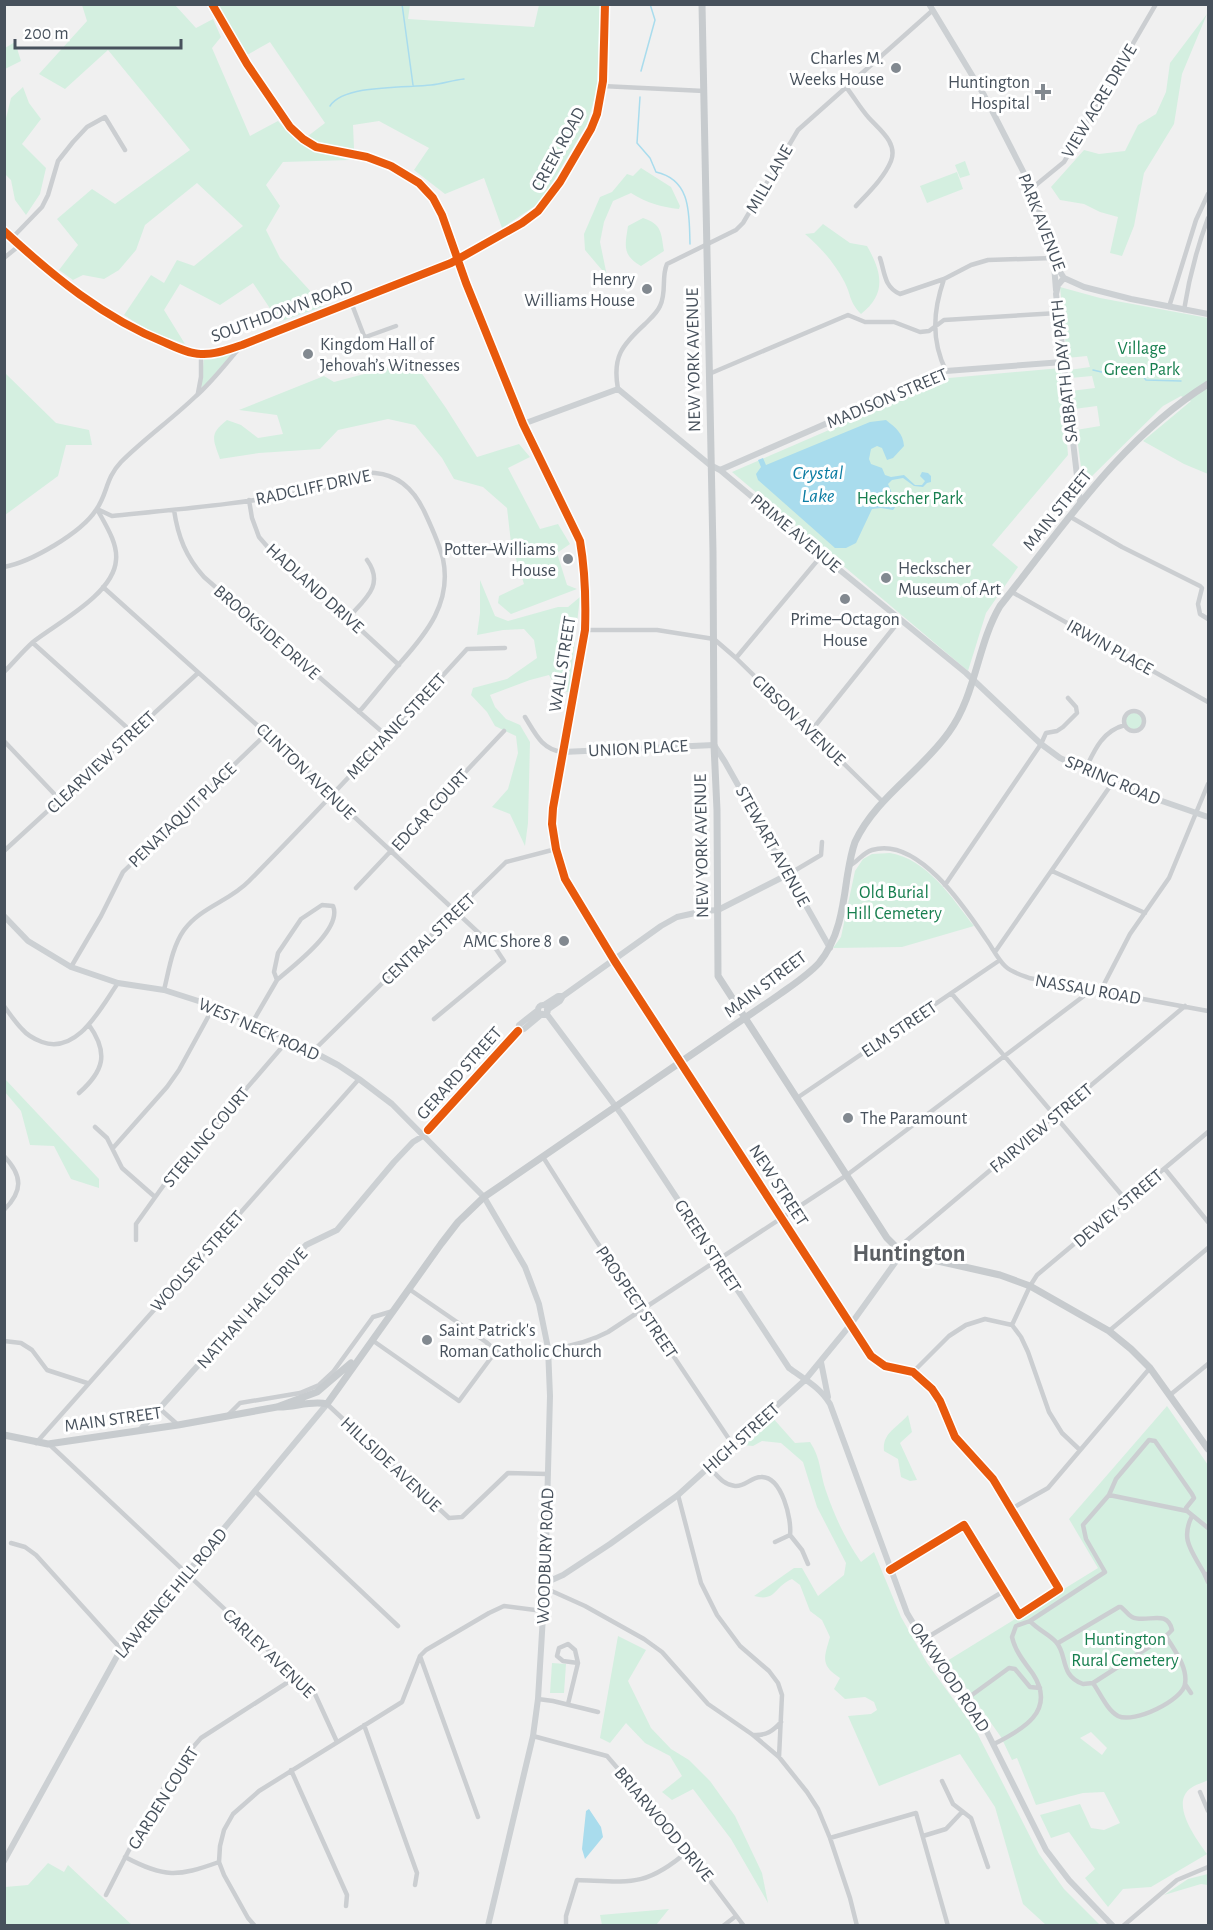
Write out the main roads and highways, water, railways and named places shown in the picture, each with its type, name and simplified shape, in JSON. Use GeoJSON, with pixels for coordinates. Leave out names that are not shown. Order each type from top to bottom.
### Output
{"type":"FeatureCollection","features":[{"type":"Feature","properties":{"kind":"main road","name":"NEW YORK AVENUE"},"geometry":{"type":"LineString","coordinates":[[702,4],[718,976],[887,1238],[902,1253],[1000,1275],[1030,1286],[1109,1331],[1150,1368],[1209,1449]]}},
{"type":"Feature","properties":{"kind":"main road","name":"MAIN STREET"},"geometry":{"type":"LineString","coordinates":[[4,1435],[48,1444],[178,1425],[277,1407],[320,1402],[327,1404],[458,1222],[484,1197],[805,977],[818,964],[830,948],[841,914],[854,844],[882,802],[932,754],[950,732],[973,680],[991,622],[1080,502],[1136,441],[1168,413],[1209,384]]}},
{"type":"Feature","properties":{"kind":"main road","name":"MAIN STREET"},"geometry":{"type":"LineString","coordinates":[[277,1407],[324,1388],[366,1348]]}},
{"type":"Feature","properties":{"kind":"water","name":"Crystal Lake"},"geometry":{"type":"Polygon","coordinates":[[[886,420],[901,434],[904,446],[893,458],[887,460],[882,448],[877,446],[871,449],[869,459],[871,464],[882,468],[885,475],[891,477],[904,475],[915,485],[922,485],[925,481],[920,476],[922,472],[928,473],[931,476],[931,482],[923,487],[914,486],[903,478],[892,480],[888,484],[897,505],[893,510],[872,509],[856,543],[846,548],[835,548],[758,480],[756,474],[761,467],[758,460],[763,458],[766,465],[870,422],[886,420]]]}},
{"type":"Feature","properties":{"kind":"water"},"geometry":{"type":"Polygon","coordinates":[[[589,1809],[601,1827],[603,1837],[585,1859],[582,1849],[586,1811],[589,1809]]]}},
{"type":"Feature","properties":{"kind":"waterway"},"geometry":{"type":"LineString","coordinates":[[402,4],[413,85]]}},
{"type":"Feature","properties":{"kind":"waterway"},"geometry":{"type":"LineString","coordinates":[[641,71],[655,20],[650,4]]}},
{"type":"Feature","properties":{"kind":"waterway"},"geometry":{"type":"LineString","coordinates":[[330,106],[337,99],[362,90],[431,85],[464,79]]}},
{"type":"Feature","properties":{"kind":"waterway"},"geometry":{"type":"LineString","coordinates":[[640,97],[637,143],[650,158],[656,172],[668,176],[682,191],[688,211],[690,244]]}},
{"type":"Feature","properties":{"kind":"waterway"},"geometry":{"type":"LineString","coordinates":[[1093,370],[1110,374],[1117,367],[1138,370],[1146,380],[1181,381]]}},
{"type":"Feature","properties":{"kind":"place","name":"Charles M. Weeks House"},"geometry":{"type":"Point","coordinates":[896,68]}},
{"type":"Feature","properties":{"kind":"place","name":"Huntington Hospital"},"geometry":{"type":"Point","coordinates":[1043,92]}},
{"type":"Feature","properties":{"kind":"place","name":"Henry Williams House"},"geometry":{"type":"Point","coordinates":[647,289]}},
{"type":"Feature","properties":{"kind":"place","name":"Kingdom Hall of Jehovah’s Witnesses"},"geometry":{"type":"Point","coordinates":[308,354]}},
{"type":"Feature","properties":{"kind":"place","name":"Potter–Williams House"},"geometry":{"type":"Point","coordinates":[568,559]}},
{"type":"Feature","properties":{"kind":"place","name":"Heckscher Museum of Art"},"geometry":{"type":"Point","coordinates":[886,578]}},
{"type":"Feature","properties":{"kind":"place","name":"Prime–Octagon House"},"geometry":{"type":"Point","coordinates":[845,599]}},
{"type":"Feature","properties":{"kind":"place","name":"AMC Shore 8"},"geometry":{"type":"Point","coordinates":[564,941]}},
{"type":"Feature","properties":{"kind":"place","name":"The Paramount"},"geometry":{"type":"Point","coordinates":[848,1118]}},
{"type":"Feature","properties":{"kind":"place","name":"Saint Patrick's Roman Catholic Church"},"geometry":{"type":"Point","coordinates":[427,1340]}},
{"type":"Feature","properties":{"kind":"district","name":"Huntington"},"geometry":{"type":"Point","coordinates":[909,1253]}},
{"type":"Feature","properties":{"kind":"park label","name":"Village Green Park"},"geometry":{"type":"Point","coordinates":[1142,358]}},
{"type":"Feature","properties":{"kind":"park label","name":"Heckscher Park"},"geometry":{"type":"Point","coordinates":[910,498]}},
{"type":"Feature","properties":{"kind":"park label","name":"Old Burial Hill Cemetery"},"geometry":{"type":"Point","coordinates":[894,902]}},
{"type":"Feature","properties":{"kind":"park label","name":"Huntington Rural Cemetery"},"geometry":{"type":"Point","coordinates":[1125,1649]}}]}
